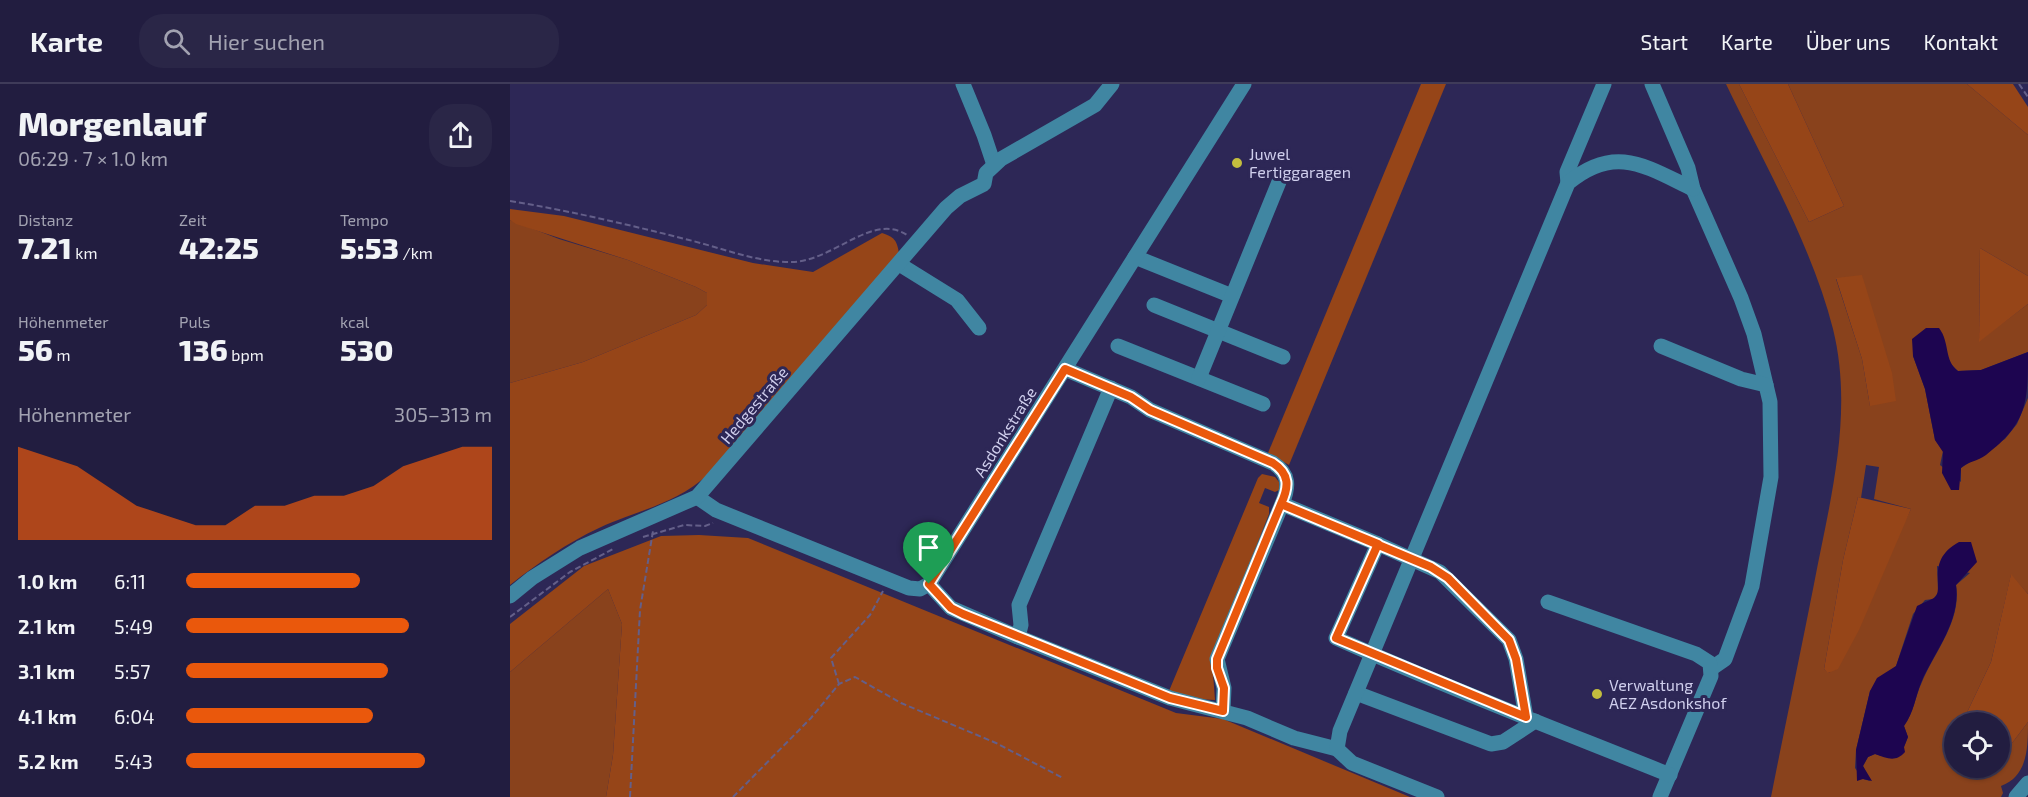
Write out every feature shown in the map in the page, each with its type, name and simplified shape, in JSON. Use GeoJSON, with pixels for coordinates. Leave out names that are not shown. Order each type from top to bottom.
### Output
{"type":"FeatureCollection","features":[{"type":"Feature","properties":{"kind":"street"},"geometry":{"type":"LineString","coordinates":[[963,84],[994,165],[1095,105],[1112,84]]}},
{"type":"Feature","properties":{"kind":"street","name":"Asdonkstraße"},"geometry":{"type":"LineString","coordinates":[[929,584],[1244,84]]}},
{"type":"Feature","properties":{"kind":"street"},"geometry":{"type":"LineString","coordinates":[[1337,749],[1340,731],[1568,183],[1567,172],[1604,84]]}},
{"type":"Feature","properties":{"kind":"street"},"geometry":{"type":"LineString","coordinates":[[1652,84],[1754,334],[1766,385],[1772,442],[1765,522],[1752,586],[1734,638],[1725,658],[1712,668],[1700,706],[1660,797]]}},
{"type":"Feature","properties":{"kind":"street"},"geometry":{"type":"LineString","coordinates":[[1568,183],[1583,171],[1602,163],[1619,160],[1635,164],[1693,189]]}},
{"type":"Feature","properties":{"kind":"street","name":"Hedgestraße"},"geometry":{"type":"LineString","coordinates":[[510,596],[532,578],[604,535],[697,497],[946,208],[960,196],[984,184],[986,173],[994,165]]}},
{"type":"Feature","properties":{"kind":"street"},"geometry":{"type":"LineString","coordinates":[[1199,378],[1281,177]]}},
{"type":"Feature","properties":{"kind":"street"},"geometry":{"type":"LineString","coordinates":[[1135,257],[1232,296]]}},
{"type":"Feature","properties":{"kind":"street"},"geometry":{"type":"LineString","coordinates":[[899,264],[957,300],[979,328]]}},
{"type":"Feature","properties":{"kind":"street"},"geometry":{"type":"LineString","coordinates":[[1154,305],[1283,357]]}},
{"type":"Feature","properties":{"kind":"street"},"geometry":{"type":"LineString","coordinates":[[1119,346],[1263,404]]}},
{"type":"Feature","properties":{"kind":"street"},"geometry":{"type":"LineString","coordinates":[[1661,346],[1741,379],[1766,385]]}},
{"type":"Feature","properties":{"kind":"street"},"geometry":{"type":"LineString","coordinates":[[1065,369],[1136,400],[1150,410],[1273,463],[1285,473],[1288,480],[1281,504],[1217,659],[1217,668],[1224,688],[1223,711]]}},
{"type":"Feature","properties":{"kind":"street"},"geometry":{"type":"LineString","coordinates":[[1018,637],[1021,625],[1018,605],[1111,388]]}},
{"type":"Feature","properties":{"kind":"street"},"geometry":{"type":"LineString","coordinates":[[697,497],[718,511],[888,579],[915,589],[929,584],[951,608],[1018,637],[1170,698],[1247,718],[1294,738],[1337,749],[1352,763],[1437,797]]}},
{"type":"Feature","properties":{"kind":"street"},"geometry":{"type":"LineString","coordinates":[[1281,504],[1412,559],[1448,578],[1509,640],[1531,719]]}},
{"type":"Feature","properties":{"kind":"street"},"geometry":{"type":"LineString","coordinates":[[1378,544],[1336,638],[1670,775]]}},
{"type":"Feature","properties":{"kind":"street"},"geometry":{"type":"LineString","coordinates":[[1548,602],[1696,654],[1705,658],[1712,668]]}},
{"type":"Feature","properties":{"kind":"street"},"geometry":{"type":"LineString","coordinates":[[1356,693],[1491,744],[1503,742],[1531,719]]}},
{"type":"Feature","properties":{"kind":"street"},"geometry":{"type":"LineString","coordinates":[[2016,797],[2028,783]]}},
{"type":"Feature","properties":{"kind":"path"},"geometry":{"type":"LineString","coordinates":[[2019,84],[2028,97]]}},
{"type":"Feature","properties":{"kind":"path"},"geometry":{"type":"LineString","coordinates":[[510,201],[635,226],[762,259],[790,262],[820,258],[859,236],[885,227],[897,229],[916,242]]}},
{"type":"Feature","properties":{"kind":"path"},"geometry":{"type":"LineString","coordinates":[[634,540],[684,525],[709,525],[718,511]]}},
{"type":"Feature","properties":{"kind":"path"},"geometry":{"type":"LineString","coordinates":[[630,797],[640,610],[654,516]]}},
{"type":"Feature","properties":{"kind":"path"},"geometry":{"type":"LineString","coordinates":[[510,617],[570,572],[617,548]]}},
{"type":"Feature","properties":{"kind":"path"},"geometry":{"type":"LineString","coordinates":[[839,684],[831,658],[870,615],[888,579]]}},
{"type":"Feature","properties":{"kind":"path"},"geometry":{"type":"LineString","coordinates":[[733,797],[782,749],[839,684],[855,677],[901,703],[1005,747],[1063,778]]}},
{"type":"Feature","properties":{"kind":"shaded area"},"geometry":{"type":"Polygon","coordinates":[[[1421,84],[1446,84],[1289,465],[1268,453],[1421,84]]]}},
{"type":"Feature","properties":{"kind":"shaded area"},"geometry":{"type":"Polygon","coordinates":[[[1726,84],[1739,84],[1809,222],[1844,206],[1788,84],[1967,84],[2028,135],[2028,276],[1980,248],[1979,341],[2028,304],[2028,352],[1981,370],[1958,371],[1949,362],[1942,333],[1913,356],[1925,389],[1935,440],[1943,451],[1940,465],[1961,482],[1961,468],[2005,439],[2017,424],[2028,398],[2028,594],[2011,575],[1991,662],[1967,712],[1944,712],[1944,778],[2010,778],[2010,746],[2028,722],[2025,760],[2017,775],[2001,786],[2003,793],[2001,797],[1771,797],[1833,489],[1841,393],[1839,361],[1824,298],[1786,204],[1726,84]],[[1862,276],[1836,279],[1862,359],[1870,406],[1862,276]],[[1866,465],[1861,498],[1858,497],[1843,560],[1824,669],[1829,673],[1911,509],[1874,499],[1879,467],[1866,465]],[[1937,566],[1938,593],[1933,599],[1925,600],[1913,614],[1896,666],[1870,691],[1856,750],[1855,768],[1863,779],[1870,781],[1863,766],[1868,757],[1875,754],[1882,756],[1904,747],[1908,737],[1904,726],[1955,611],[1956,585],[1970,573],[1937,566]]]}},
{"type":"Feature","properties":{"kind":"shaded area"},"geometry":{"type":"Polygon","coordinates":[[[1739,84],[1788,84],[1844,206],[1809,222],[1739,84]]]}},
{"type":"Feature","properties":{"kind":"shaded area"},"geometry":{"type":"Polygon","coordinates":[[[1967,84],[2013,84],[2028,107],[2028,135],[1967,84]]]}},
{"type":"Feature","properties":{"kind":"shaded area"},"geometry":{"type":"Polygon","coordinates":[[[510,209],[564,216],[753,263],[813,272],[882,233],[894,240],[899,253],[710,473],[670,500],[615,521],[576,540],[542,561],[510,585],[510,383],[583,362],[696,315],[707,305],[707,293],[628,260],[516,224],[510,220],[510,209]]]}},
{"type":"Feature","properties":{"kind":"shaded area"},"geometry":{"type":"Polygon","coordinates":[[[510,220],[559,239],[628,260],[696,287],[707,293],[707,305],[696,315],[583,362],[510,383],[510,220]]]}},
{"type":"Feature","properties":{"kind":"shaded area"},"geometry":{"type":"Polygon","coordinates":[[[1980,248],[2028,276],[2028,304],[1979,342],[1980,248]]]}},
{"type":"Feature","properties":{"kind":"shaded area"},"geometry":{"type":"Polygon","coordinates":[[[1862,275],[1892,373],[1896,401],[1870,406],[1862,359],[1836,278],[1862,275]]]}},
{"type":"Feature","properties":{"kind":"shaded area"},"geometry":{"type":"Polygon","coordinates":[[[1926,328],[1939,328],[1945,339],[1951,362],[1958,371],[1981,370],[2028,352],[2026,398],[2018,421],[2000,443],[1986,455],[1961,468],[1959,490],[1951,490],[1942,473],[1943,452],[1935,440],[1925,389],[1913,356],[1912,339],[1926,328]]]}},
{"type":"Feature","properties":{"kind":"shaded area"},"geometry":{"type":"Polygon","coordinates":[[[1262,474],[1275,477],[1279,482],[1279,490],[1275,492],[1265,488],[1259,503],[1269,507],[1269,514],[1212,660],[1215,700],[1196,699],[1169,691],[1258,478],[1262,474]]]}},
{"type":"Feature","properties":{"kind":"shaded area"},"geometry":{"type":"Polygon","coordinates":[[[1858,497],[1911,509],[1859,630],[1838,669],[1828,673],[1824,669],[1843,560],[1858,497]]]}},
{"type":"Feature","properties":{"kind":"shaded area"},"geometry":{"type":"Polygon","coordinates":[[[699,535],[748,538],[1176,713],[1223,719],[1410,797],[606,797],[613,755],[622,624],[608,589],[510,672],[510,624],[584,566],[661,536],[699,535]]]}},
{"type":"Feature","properties":{"kind":"shaded area"},"geometry":{"type":"Polygon","coordinates":[[[1959,542],[1971,542],[1977,562],[1956,585],[1951,624],[1926,671],[1904,726],[1908,737],[1904,747],[1905,752],[1894,759],[1875,754],[1868,757],[1863,766],[1872,781],[1863,779],[1857,781],[1856,750],[1870,691],[1877,678],[1896,666],[1917,606],[1934,598],[1937,594],[1942,557],[1948,549],[1959,542]]]}},
{"type":"Feature","properties":{"kind":"shaded area"},"geometry":{"type":"Polygon","coordinates":[[[2011,574],[2028,594],[2028,722],[2010,746],[2010,712],[1967,712],[1991,662],[2011,574]]]}},
{"type":"Feature","properties":{"kind":"shaded area"},"geometry":{"type":"Polygon","coordinates":[[[608,589],[622,624],[613,755],[606,797],[510,797],[510,672],[608,589]]]}},
{"type":"Feature","properties":{"kind":"place","name":"Juwel Fertiggaragen"},"geometry":{"type":"Point","coordinates":[1237,163]}},
{"type":"Feature","properties":{"kind":"place","name":"Verwaltung AEZ Asdonkshof"},"geometry":{"type":"Point","coordinates":[1597,694]}},
{"type":"Feature","properties":{"kind":"route"},"geometry":{"type":"LineString","coordinates":[[929,584],[936,577],[1065,369],[1131,397],[1150,410],[1273,463],[1280,467],[1288,480],[1286,494],[1281,504],[1378,544],[1431,567],[1448,578],[1503,633],[1514,648],[1526,717],[1336,638],[1378,544],[1330,524],[1281,504],[1217,659],[1216,664],[1224,688],[1223,711],[1170,698],[963,614],[951,608],[929,584]]}}]}
